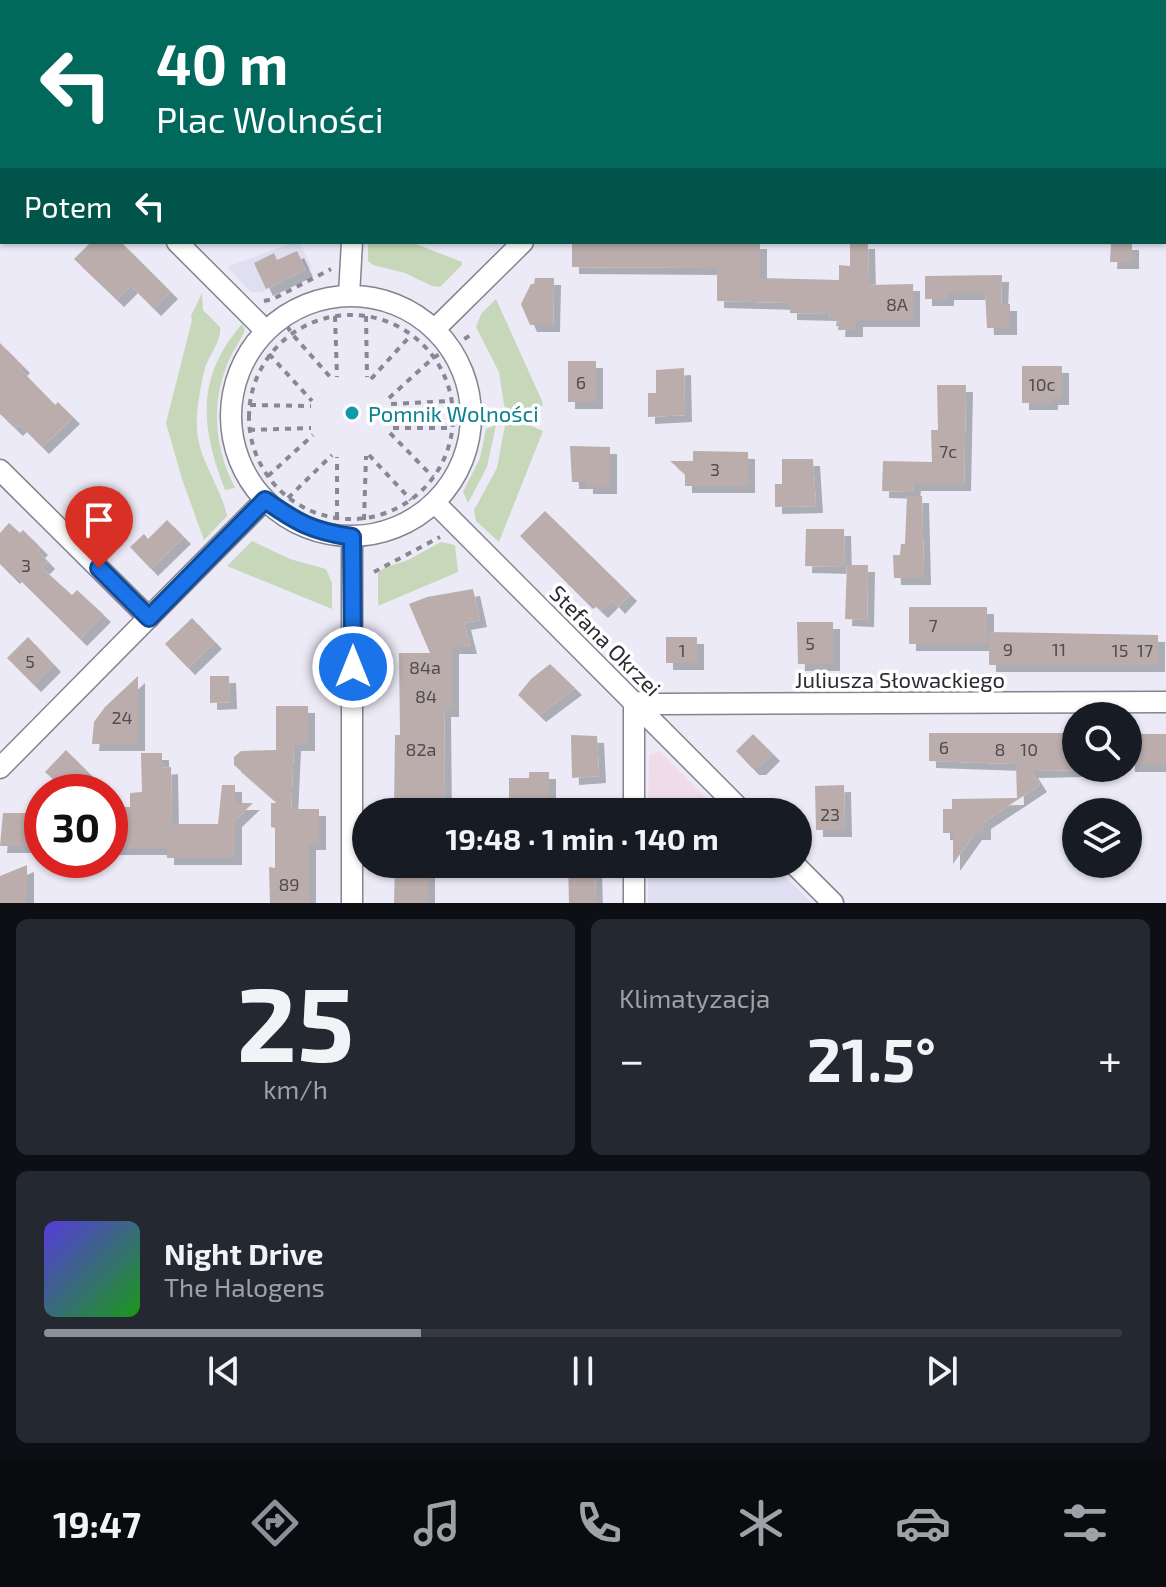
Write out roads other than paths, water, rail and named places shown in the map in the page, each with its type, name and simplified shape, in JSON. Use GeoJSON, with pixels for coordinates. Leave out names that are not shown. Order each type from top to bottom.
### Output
{"type":"FeatureCollection","features":[{"type":"Feature","properties":{"kind":"street"},"geometry":{"type":"LineString","coordinates":[[179,244],[266,331]]}},
{"type":"Feature","properties":{"kind":"street"},"geometry":{"type":"LineString","coordinates":[[349,295],[352,244]]}},
{"type":"Feature","properties":{"kind":"street"},"geometry":{"type":"LineString","coordinates":[[435,329],[521,244]]}},
{"type":"Feature","properties":{"kind":"street"},"geometry":{"type":"LineString","coordinates":[[349,295],[394,303],[417,315],[435,329],[440,354],[464,375],[471,423],[460,468],[435,503],[390,530],[358,528],[316,531],[292,520],[265,500],[241,465],[233,435],[231,406],[244,361],[266,331],[305,307],[349,295]]}},
{"type":"Feature","properties":{"kind":"street"},"geometry":{"type":"LineString","coordinates":[[0,470],[149,618]]}},
{"type":"Feature","properties":{"kind":"street"},"geometry":{"type":"LineString","coordinates":[[0,768],[265,500]]}},
{"type":"Feature","properties":{"kind":"street","name":"Stefana Okrzei"},"geometry":{"type":"LineString","coordinates":[[435,503],[729,798]]}},
{"type":"Feature","properties":{"kind":"street"},"geometry":{"type":"LineString","coordinates":[[352,903],[358,528]]}},
{"type":"Feature","properties":{"kind":"street"},"geometry":{"type":"LineString","coordinates":[[634,702],[634,798]]}},
{"type":"Feature","properties":{"kind":"street","name":"Juliusza Słowackiego"},"geometry":{"type":"LineString","coordinates":[[634,702],[1166,702]]}},
{"type":"Feature","properties":{"kind":"street"},"geometry":{"type":"LineString","coordinates":[[634,878],[634,903]]}},
{"type":"Feature","properties":{"kind":"street"},"geometry":{"type":"LineString","coordinates":[[808,878],[833,903]]}},
{"type":"Feature","properties":{"kind":"place","name":"Pomnik Wolności"},"geometry":{"type":"Point","coordinates":[352,413]}}]}
